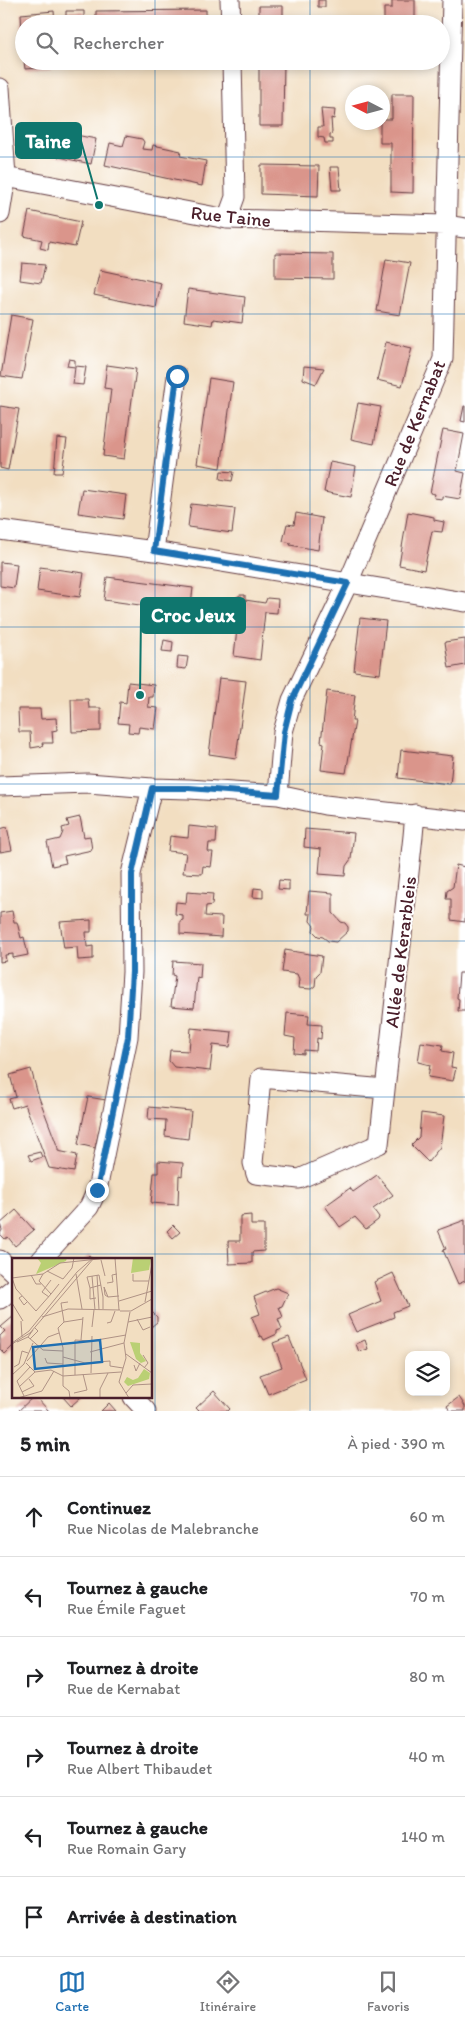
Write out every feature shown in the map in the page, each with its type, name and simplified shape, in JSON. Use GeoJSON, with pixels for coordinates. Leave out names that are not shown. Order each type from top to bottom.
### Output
{"type":"FeatureCollection","features":[{"type":"Feature","properties":{"kind":"street"},"geometry":{"type":"LineString","coordinates":[[230,0],[231,15]]}},
{"type":"Feature","properties":{"kind":"street","name":"Rue de Kernabat"},"geometry":{"type":"LineString","coordinates":[[450,64],[452,0]]}},
{"type":"Feature","properties":{"kind":"street"},"geometry":{"type":"LineString","coordinates":[[227,219],[235,197],[232,70]]}},
{"type":"Feature","properties":{"kind":"street","name":"Rue de Kernabat"},"geometry":{"type":"LineString","coordinates":[[278,795],[284,732],[292,700],[348,583],[443,359],[450,70]]}},
{"type":"Feature","properties":{"kind":"street"},"geometry":{"type":"LineString","coordinates":[[0,88],[3,177],[0,214]]}},
{"type":"Feature","properties":{"kind":"street","name":"Rue Taine"},"geometry":{"type":"LineString","coordinates":[[3,177],[227,219],[445,225],[465,228]]}},
{"type":"Feature","properties":{"kind":"street"},"geometry":{"type":"LineString","coordinates":[[154,551],[177,376]]}},
{"type":"Feature","properties":{"kind":"street"},"geometry":{"type":"LineString","coordinates":[[0,530],[154,551],[465,602]]}},
{"type":"Feature","properties":{"kind":"street"},"geometry":{"type":"LineString","coordinates":[[0,786],[88,783],[152,788],[189,788],[278,795],[325,806],[415,814],[465,821]]}},
{"type":"Feature","properties":{"kind":"street"},"geometry":{"type":"LineString","coordinates":[[43,1258],[89,1207],[97,1190],[128,1037],[132,972],[132,874],[152,788]]}},
{"type":"Feature","properties":{"kind":"street","name":"Allée de Kerarbleis"},"geometry":{"type":"LineString","coordinates":[[385,1089],[261,1078],[253,1163],[256,1174],[299,1179],[379,1144],[385,1089],[415,814]]}},
{"type":"Feature","properties":{"kind":"street"},"geometry":{"type":"LineString","coordinates":[[0,1260],[12,1271]]}},
{"type":"Feature","properties":{"kind":"street"},"geometry":{"type":"LineString","coordinates":[[0,1299],[12,1290]]}},
{"type":"Feature","properties":{"kind":"street"},"geometry":{"type":"LineString","coordinates":[[134,1398],[146,1411]]}},
{"type":"Feature","properties":{"kind":"building"},"geometry":{"type":"Polygon","coordinates":[[[318,0],[325,0],[325,7],[318,7],[318,0]]]}},
{"type":"Feature","properties":{"kind":"building"},"geometry":{"type":"Polygon","coordinates":[[[392,0],[415,0],[415,15],[384,15],[384,8],[392,8],[392,0]]]}},
{"type":"Feature","properties":{"kind":"building"},"geometry":{"type":"Polygon","coordinates":[[[259,6],[283,6],[283,15],[259,15],[259,6]]]}},
{"type":"Feature","properties":{"kind":"building"},"geometry":{"type":"Polygon","coordinates":[[[206,10],[206,15],[96,15],[96,11],[206,10]]]}},
{"type":"Feature","properties":{"kind":"building"},"geometry":{"type":"Polygon","coordinates":[[[54,11],[54,15],[21,15],[54,11]]]}},
{"type":"Feature","properties":{"kind":"building"},"geometry":{"type":"Polygon","coordinates":[[[66,11],[84,11],[84,15],[66,15],[66,11]]]}},
{"type":"Feature","properties":{"kind":"building"},"geometry":{"type":"Polygon","coordinates":[[[259,70],[284,70],[283,126],[259,126],[259,70]]]}},
{"type":"Feature","properties":{"kind":"building"},"geometry":{"type":"Polygon","coordinates":[[[392,94],[414,94],[413,193],[391,192],[391,143],[380,143],[380,130],[390,130],[390,119],[392,119],[392,94]]]}},
{"type":"Feature","properties":{"kind":"building"},"geometry":{"type":"Polygon","coordinates":[[[321,109],[335,110],[334,119],[331,118],[332,133],[330,134],[330,139],[333,139],[333,143],[325,143],[324,138],[318,137],[318,127],[323,127],[321,109]]]}},
{"type":"Feature","properties":{"kind":"building"},"geometry":{"type":"Polygon","coordinates":[[[41,128],[96,139],[91,164],[36,152],[41,128]]]}},
{"type":"Feature","properties":{"kind":"building"},"geometry":{"type":"Polygon","coordinates":[[[126,136],[142,139],[144,142],[142,149],[152,150],[153,145],[181,151],[180,156],[206,161],[202,186],[105,165],[110,143],[123,146],[126,136]]]}},
{"type":"Feature","properties":{"kind":"building"},"geometry":{"type":"Polygon","coordinates":[[[261,165],[319,166],[318,196],[261,194],[261,165]]]}},
{"type":"Feature","properties":{"kind":"building"},"geometry":{"type":"Polygon","coordinates":[[[330,167],[339,167],[341,190],[332,190],[330,167]]]}},
{"type":"Feature","properties":{"kind":"building"},"geometry":{"type":"Polygon","coordinates":[[[29,211],[81,222],[75,247],[49,242],[48,250],[40,248],[42,240],[24,236],[29,211]]]}},
{"type":"Feature","properties":{"kind":"building"},"geometry":{"type":"Polygon","coordinates":[[[275,253],[333,254],[333,279],[275,278],[275,253]]]}},
{"type":"Feature","properties":{"kind":"building"},"geometry":{"type":"Polygon","coordinates":[[[386,259],[410,263],[400,315],[377,311],[386,259]]]}},
{"type":"Feature","properties":{"kind":"building"},"geometry":{"type":"Polygon","coordinates":[[[22,263],[45,265],[41,283],[20,280],[22,263]]]}},
{"type":"Feature","properties":{"kind":"building"},"geometry":{"type":"Polygon","coordinates":[[[100,270],[161,283],[156,308],[94,295],[100,270]]]}},
{"type":"Feature","properties":{"kind":"building"},"geometry":{"type":"Polygon","coordinates":[[[188,289],[245,297],[242,323],[213,319],[212,325],[184,321],[188,289]]]}},
{"type":"Feature","properties":{"kind":"building"},"geometry":{"type":"Polygon","coordinates":[[[11,315],[33,319],[22,379],[1,376],[11,315]]]}},
{"type":"Feature","properties":{"kind":"building"},"geometry":{"type":"Polygon","coordinates":[[[386,342],[412,348],[402,386],[377,380],[386,342]]]}},
{"type":"Feature","properties":{"kind":"building"},"geometry":{"type":"Polygon","coordinates":[[[69,359],[75,360],[75,366],[86,367],[83,385],[73,384],[75,367],[67,366],[69,359]]]}},
{"type":"Feature","properties":{"kind":"building"},"geometry":{"type":"Polygon","coordinates":[[[107,365],[136,369],[124,459],[103,456],[111,389],[104,388],[107,365]]]}},
{"type":"Feature","properties":{"kind":"building"},"geometry":{"type":"Polygon","coordinates":[[[304,366],[324,368],[316,384],[303,379],[304,366]]]}},
{"type":"Feature","properties":{"kind":"building"},"geometry":{"type":"Polygon","coordinates":[[[209,378],[233,382],[221,468],[197,464],[209,378]]]}},
{"type":"Feature","properties":{"kind":"building"},"geometry":{"type":"Polygon","coordinates":[[[358,403],[381,407],[374,444],[351,439],[358,403]]]}},
{"type":"Feature","properties":{"kind":"building"},"geometry":{"type":"Polygon","coordinates":[[[0,406],[19,409],[8,470],[0,468],[0,406]]]}},
{"type":"Feature","properties":{"kind":"building"},"geometry":{"type":"Polygon","coordinates":[[[465,406],[465,422],[461,421],[465,406]]]}},
{"type":"Feature","properties":{"kind":"building"},"geometry":{"type":"Polygon","coordinates":[[[443,430],[464,434],[457,471],[465,473],[460,499],[442,496],[442,499],[434,498],[435,494],[430,493],[443,430]]]}},
{"type":"Feature","properties":{"kind":"building"},"geometry":{"type":"Polygon","coordinates":[[[57,438],[67,439],[62,473],[54,473],[57,438]]]}},
{"type":"Feature","properties":{"kind":"building"},"geometry":{"type":"Polygon","coordinates":[[[330,462],[356,467],[351,497],[324,492],[330,462]]]}},
{"type":"Feature","properties":{"kind":"building"},"geometry":{"type":"Polygon","coordinates":[[[221,471],[234,472],[232,481],[220,479],[221,471]]]}},
{"type":"Feature","properties":{"kind":"building"},"geometry":{"type":"Polygon","coordinates":[[[82,489],[126,495],[123,519],[78,513],[82,489]]]}},
{"type":"Feature","properties":{"kind":"building"},"geometry":{"type":"Polygon","coordinates":[[[191,504],[235,509],[232,533],[188,527],[191,504]]]}},
{"type":"Feature","properties":{"kind":"building"},"geometry":{"type":"Polygon","coordinates":[[[408,512],[434,517],[434,520],[444,522],[442,532],[432,531],[424,570],[399,565],[408,512]]]}},
{"type":"Feature","properties":{"kind":"building"},"geometry":{"type":"Polygon","coordinates":[[[296,513],[322,518],[318,550],[290,545],[291,543],[283,541],[287,524],[294,525],[296,513]]]}},
{"type":"Feature","properties":{"kind":"building"},"geometry":{"type":"Polygon","coordinates":[[[0,562],[17,564],[14,588],[0,586],[0,562]]]}},
{"type":"Feature","properties":{"kind":"building"},"geometry":{"type":"Polygon","coordinates":[[[40,567],[84,573],[80,597],[37,591],[40,567]]]}},
{"type":"Feature","properties":{"kind":"building"},"geometry":{"type":"Polygon","coordinates":[[[107,577],[193,588],[190,612],[104,600],[107,577]]]}},
{"type":"Feature","properties":{"kind":"building"},"geometry":{"type":"Polygon","coordinates":[[[240,595],[245,595],[245,600],[265,603],[267,598],[278,599],[277,613],[265,612],[260,660],[234,656],[237,629],[226,628],[228,610],[232,609],[234,599],[240,595]]]}},
{"type":"Feature","properties":{"kind":"building"},"geometry":{"type":"Polygon","coordinates":[[[360,618],[386,621],[380,674],[354,671],[360,618]]]}},
{"type":"Feature","properties":{"kind":"building"},"geometry":{"type":"Polygon","coordinates":[[[465,639],[465,665],[449,668],[445,642],[465,639]]]}},
{"type":"Feature","properties":{"kind":"building"},"geometry":{"type":"Polygon","coordinates":[[[164,640],[173,642],[172,652],[162,651],[164,640]]]}},
{"type":"Feature","properties":{"kind":"building"},"geometry":{"type":"Polygon","coordinates":[[[178,656],[188,657],[186,669],[177,668],[178,656]]]}},
{"type":"Feature","properties":{"kind":"building"},"geometry":{"type":"Polygon","coordinates":[[[219,678],[246,681],[236,758],[209,754],[219,678]]]}},
{"type":"Feature","properties":{"kind":"building"},"geometry":{"type":"Polygon","coordinates":[[[128,682],[154,685],[153,697],[149,697],[148,707],[158,708],[155,729],[139,727],[138,733],[128,732],[129,724],[118,723],[120,702],[126,703],[128,682]]]}},
{"type":"Feature","properties":{"kind":"building"},"geometry":{"type":"Polygon","coordinates":[[[327,691],[355,695],[352,721],[355,721],[346,773],[321,770],[324,743],[321,742],[327,691]]]}},
{"type":"Feature","properties":{"kind":"building"},"geometry":{"type":"Polygon","coordinates":[[[71,699],[88,699],[89,708],[101,708],[101,731],[72,732],[71,699]]]}},
{"type":"Feature","properties":{"kind":"building"},"geometry":{"type":"Polygon","coordinates":[[[18,709],[40,709],[41,719],[56,718],[57,730],[52,731],[53,743],[42,743],[43,746],[31,748],[30,732],[19,732],[18,709]]]}},
{"type":"Feature","properties":{"kind":"building"},"geometry":{"type":"Polygon","coordinates":[[[401,750],[453,756],[450,784],[398,778],[401,750]]]}},
{"type":"Feature","properties":{"kind":"building"},"geometry":{"type":"Polygon","coordinates":[[[80,817],[84,837],[90,836],[92,850],[64,856],[66,863],[52,866],[47,842],[60,839],[63,832],[62,828],[69,826],[67,820],[80,817]]]}},
{"type":"Feature","properties":{"kind":"building"},"geometry":{"type":"Polygon","coordinates":[[[189,826],[217,829],[216,843],[209,843],[208,852],[213,852],[211,867],[203,866],[202,874],[183,873],[186,853],[168,851],[170,836],[188,838],[189,826]]]}},
{"type":"Feature","properties":{"kind":"building"},"geometry":{"type":"Polygon","coordinates":[[[7,827],[12,850],[0,852],[0,829],[7,827]]]}},
{"type":"Feature","properties":{"kind":"building"},"geometry":{"type":"Polygon","coordinates":[[[305,829],[354,833],[351,859],[346,866],[345,876],[319,874],[321,849],[304,847],[305,829]]]}},
{"type":"Feature","properties":{"kind":"building"},"geometry":{"type":"Polygon","coordinates":[[[456,865],[465,867],[465,922],[451,920],[451,899],[446,899],[447,891],[453,887],[456,865]]]}},
{"type":"Feature","properties":{"kind":"building"},"geometry":{"type":"Polygon","coordinates":[[[279,880],[289,881],[289,890],[278,889],[279,880]]]}},
{"type":"Feature","properties":{"kind":"building"},"geometry":{"type":"Polygon","coordinates":[[[254,888],[263,889],[263,898],[253,897],[254,888]]]}},
{"type":"Feature","properties":{"kind":"building"},"geometry":{"type":"Polygon","coordinates":[[[309,891],[333,893],[333,913],[348,927],[348,931],[336,942],[328,941],[313,931],[314,926],[310,921],[311,914],[307,914],[309,891]]]}},
{"type":"Feature","properties":{"kind":"building"},"geometry":{"type":"Polygon","coordinates":[[[187,892],[213,894],[212,905],[206,906],[205,916],[222,917],[221,937],[180,934],[180,921],[183,920],[183,915],[175,914],[176,902],[186,903],[187,892]]]}},
{"type":"Feature","properties":{"kind":"building"},"geometry":{"type":"Polygon","coordinates":[[[12,911],[14,922],[17,922],[21,938],[24,937],[28,955],[13,958],[13,954],[5,955],[6,961],[0,962],[0,913],[12,911]]]}},
{"type":"Feature","properties":{"kind":"building"},"geometry":{"type":"Polygon","coordinates":[[[91,920],[91,932],[86,932],[87,947],[93,946],[93,959],[78,960],[77,947],[64,948],[60,922],[91,920]]]}},
{"type":"Feature","properties":{"kind":"building"},"geometry":{"type":"Polygon","coordinates":[[[285,950],[322,956],[320,972],[316,976],[315,986],[311,989],[298,988],[299,979],[297,974],[282,972],[285,950]]]}},
{"type":"Feature","properties":{"kind":"building"},"geometry":{"type":"Polygon","coordinates":[[[173,961],[201,963],[200,978],[197,977],[194,1008],[171,1006],[175,976],[172,975],[173,961]]]}},
{"type":"Feature","properties":{"kind":"building"},"geometry":{"type":"Polygon","coordinates":[[[459,973],[465,973],[465,1011],[458,1011],[459,973]]]}},
{"type":"Feature","properties":{"kind":"building"},"geometry":{"type":"Polygon","coordinates":[[[287,1013],[309,1015],[308,1024],[322,1025],[321,1039],[317,1038],[316,1051],[304,1050],[304,1054],[294,1053],[295,1038],[285,1036],[287,1013]]]}},
{"type":"Feature","properties":{"kind":"building"},"geometry":{"type":"Polygon","coordinates":[[[191,1028],[232,1032],[230,1047],[213,1045],[210,1071],[174,1067],[169,1061],[170,1050],[189,1051],[191,1028]]]}},
{"type":"Feature","properties":{"kind":"building"},"geometry":{"type":"Polygon","coordinates":[[[421,1042],[443,1045],[442,1051],[453,1053],[451,1067],[456,1068],[453,1081],[428,1077],[430,1065],[418,1062],[421,1042]]]}},
{"type":"Feature","properties":{"kind":"building"},"geometry":{"type":"Polygon","coordinates":[[[31,1069],[58,1151],[77,1155],[74,1172],[49,1168],[25,1104],[12,1108],[9,1099],[16,1097],[10,1075],[31,1069]]]}},
{"type":"Feature","properties":{"kind":"building"},"geometry":{"type":"Polygon","coordinates":[[[88,1097],[106,1100],[95,1148],[78,1144],[88,1097]]]}},
{"type":"Feature","properties":{"kind":"building"},"geometry":{"type":"Polygon","coordinates":[[[149,1107],[191,1111],[188,1139],[165,1136],[166,1120],[148,1119],[149,1107]]]}},
{"type":"Feature","properties":{"kind":"building"},"geometry":{"type":"Polygon","coordinates":[[[421,1113],[444,1116],[440,1147],[428,1162],[411,1145],[419,1137],[421,1113]]]}},
{"type":"Feature","properties":{"kind":"building"},"geometry":{"type":"Polygon","coordinates":[[[40,1152],[42,1157],[31,1161],[28,1155],[40,1152]]]}},
{"type":"Feature","properties":{"kind":"building"},"geometry":{"type":"Polygon","coordinates":[[[158,1161],[183,1163],[182,1176],[179,1175],[178,1205],[151,1203],[154,1173],[158,1173],[158,1161]]]}},
{"type":"Feature","properties":{"kind":"building"},"geometry":{"type":"Polygon","coordinates":[[[377,1175],[393,1195],[373,1209],[379,1217],[378,1220],[366,1229],[355,1217],[340,1227],[325,1206],[350,1188],[353,1192],[377,1175]]]}},
{"type":"Feature","properties":{"kind":"building"},"geometry":{"type":"Polygon","coordinates":[[[16,1210],[34,1230],[15,1246],[8,1237],[5,1239],[0,1234],[2,1230],[0,1224],[16,1210]]]}},
{"type":"Feature","properties":{"kind":"building"},"geometry":{"type":"Polygon","coordinates":[[[251,1215],[251,1225],[264,1225],[264,1251],[252,1252],[252,1263],[229,1264],[228,1241],[240,1241],[240,1216],[251,1215]]]}},
{"type":"Feature","properties":{"kind":"building"},"geometry":{"type":"Polygon","coordinates":[[[465,1220],[465,1281],[458,1284],[443,1250],[446,1249],[438,1230],[465,1220]]]}},
{"type":"Feature","properties":{"kind":"building"},"geometry":{"type":"Polygon","coordinates":[[[173,1225],[180,1232],[173,1238],[167,1231],[173,1225]]]}},
{"type":"Feature","properties":{"kind":"building"},"geometry":{"type":"Polygon","coordinates":[[[393,1273],[408,1306],[393,1312],[394,1317],[356,1332],[348,1315],[381,1301],[374,1282],[393,1273]]]}},
{"type":"Feature","properties":{"kind":"building"},"geometry":{"type":"Polygon","coordinates":[[[276,1288],[288,1293],[282,1306],[279,1307],[283,1317],[278,1319],[282,1329],[277,1331],[277,1334],[264,1340],[262,1336],[260,1337],[252,1317],[260,1314],[254,1297],[276,1288]]]}},
{"type":"Feature","properties":{"kind":"building"},"geometry":{"type":"Polygon","coordinates":[[[152,1312],[157,1317],[157,1322],[152,1326],[152,1312]]]}},
{"type":"Feature","properties":{"kind":"building"},"geometry":{"type":"Polygon","coordinates":[[[12,1318],[12,1347],[5,1354],[0,1349],[0,1336],[5,1331],[1,1327],[12,1318]]]}},
{"type":"Feature","properties":{"kind":"building"},"geometry":{"type":"Polygon","coordinates":[[[289,1337],[306,1379],[268,1394],[260,1375],[282,1367],[273,1343],[289,1337]]]}},
{"type":"Feature","properties":{"kind":"building"},"geometry":{"type":"Polygon","coordinates":[[[365,1340],[368,1349],[359,1352],[356,1344],[365,1340]]]}},
{"type":"Feature","properties":{"kind":"building"},"geometry":{"type":"Polygon","coordinates":[[[214,1391],[230,1409],[228,1411],[199,1411],[196,1408],[214,1391]]]}},
{"type":"Feature","properties":{"kind":"building"},"geometry":{"type":"Polygon","coordinates":[[[459,1397],[465,1406],[465,1411],[450,1411],[447,1406],[459,1397]]]}},
{"type":"Feature","properties":{"kind":"building"},"geometry":{"type":"Polygon","coordinates":[[[32,1398],[37,1398],[49,1411],[18,1411],[32,1398]]]}},
{"type":"Feature","properties":{"kind":"building"},"geometry":{"type":"Polygon","coordinates":[[[64,1398],[80,1398],[71,1406],[64,1398]]]}},
{"type":"Feature","properties":{"kind":"building"},"geometry":{"type":"Polygon","coordinates":[[[109,1403],[116,1411],[101,1411],[109,1403]]]}},
{"type":"Feature","properties":{"kind":"place","name":"Taine"},"geometry":{"type":"Point","coordinates":[99,205]}},
{"type":"Feature","properties":{"kind":"place","name":"Croc Jeux"},"geometry":{"type":"Point","coordinates":[140,695]}},
{"type":"Feature","properties":{"kind":"route"},"geometry":{"type":"LineString","coordinates":[[97,1190],[128,1037],[132,972],[132,874],[152,788],[189,788],[278,795],[284,732],[292,700],[348,583],[154,551],[177,376]]}}]}
